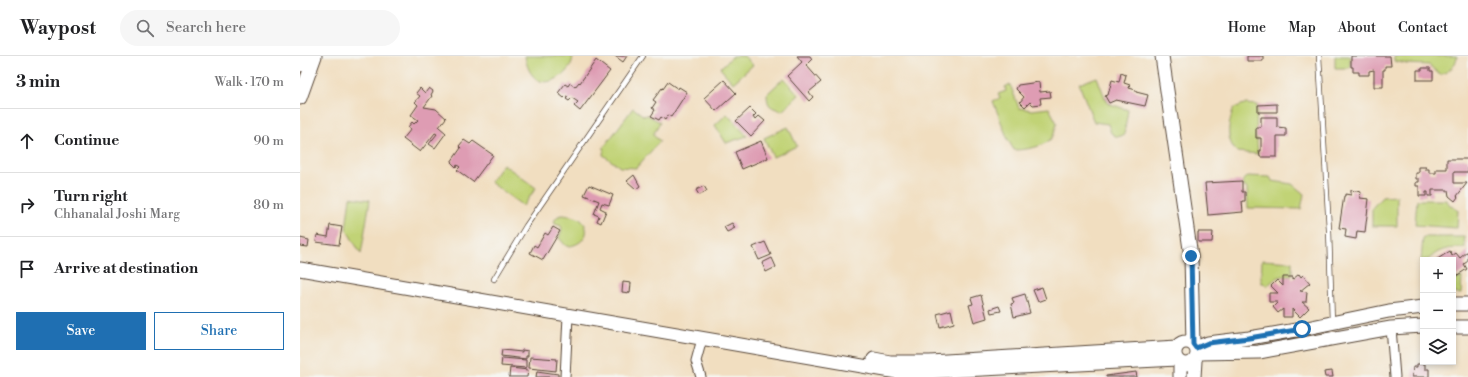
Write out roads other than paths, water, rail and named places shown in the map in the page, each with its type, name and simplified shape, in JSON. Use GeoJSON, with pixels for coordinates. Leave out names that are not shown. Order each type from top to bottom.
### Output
{"type":"FeatureCollection","features":[{"type":"Feature","properties":{"kind":"street"},"geometry":{"type":"LineString","coordinates":[[300,65],[303,56]]}},
{"type":"Feature","properties":{"kind":"street"},"geometry":{"type":"LineString","coordinates":[[300,98],[315,56]]}},
{"type":"Feature","properties":{"kind":"street"},"geometry":{"type":"LineString","coordinates":[[1162,56],[1191,256],[1191,302],[1188,305],[1187,352],[1180,377]]}},
{"type":"Feature","properties":{"kind":"street"},"geometry":{"type":"LineString","coordinates":[[300,261],[940,370]]}},
{"type":"Feature","properties":{"kind":"street"},"geometry":{"type":"LineString","coordinates":[[300,269],[903,373],[1187,352],[1259,352],[1391,328],[1420,326]]}},
{"type":"Feature","properties":{"kind":"street"},"geometry":{"type":"LineString","coordinates":[[1456,304],[1468,304]]}},
{"type":"Feature","properties":{"kind":"street"},"geometry":{"type":"LineString","coordinates":[[1187,352],[1208,343],[1249,338],[1420,306]]}},
{"type":"Feature","properties":{"kind":"street"},"geometry":{"type":"LineString","coordinates":[[565,377],[568,316]]}},
{"type":"Feature","properties":{"kind":"street"},"geometry":{"type":"LineString","coordinates":[[1456,327],[1468,327]]}},
{"type":"Feature","properties":{"kind":"street"},"geometry":{"type":"LineString","coordinates":[[1391,328],[1395,377]]}},
{"type":"Feature","properties":{"kind":"street"},"geometry":{"type":"LineString","coordinates":[[702,339],[696,361],[702,377]]}},
{"type":"Feature","properties":{"kind":"street"},"geometry":{"type":"LineString","coordinates":[[1187,352],[1194,377]]}},
{"type":"Feature","properties":{"kind":"lane"},"geometry":{"type":"LineString","coordinates":[[494,279],[526,226],[643,56]]}},
{"type":"Feature","properties":{"kind":"lane"},"geometry":{"type":"LineString","coordinates":[[1319,56],[1329,230],[1332,323]]}}]}
